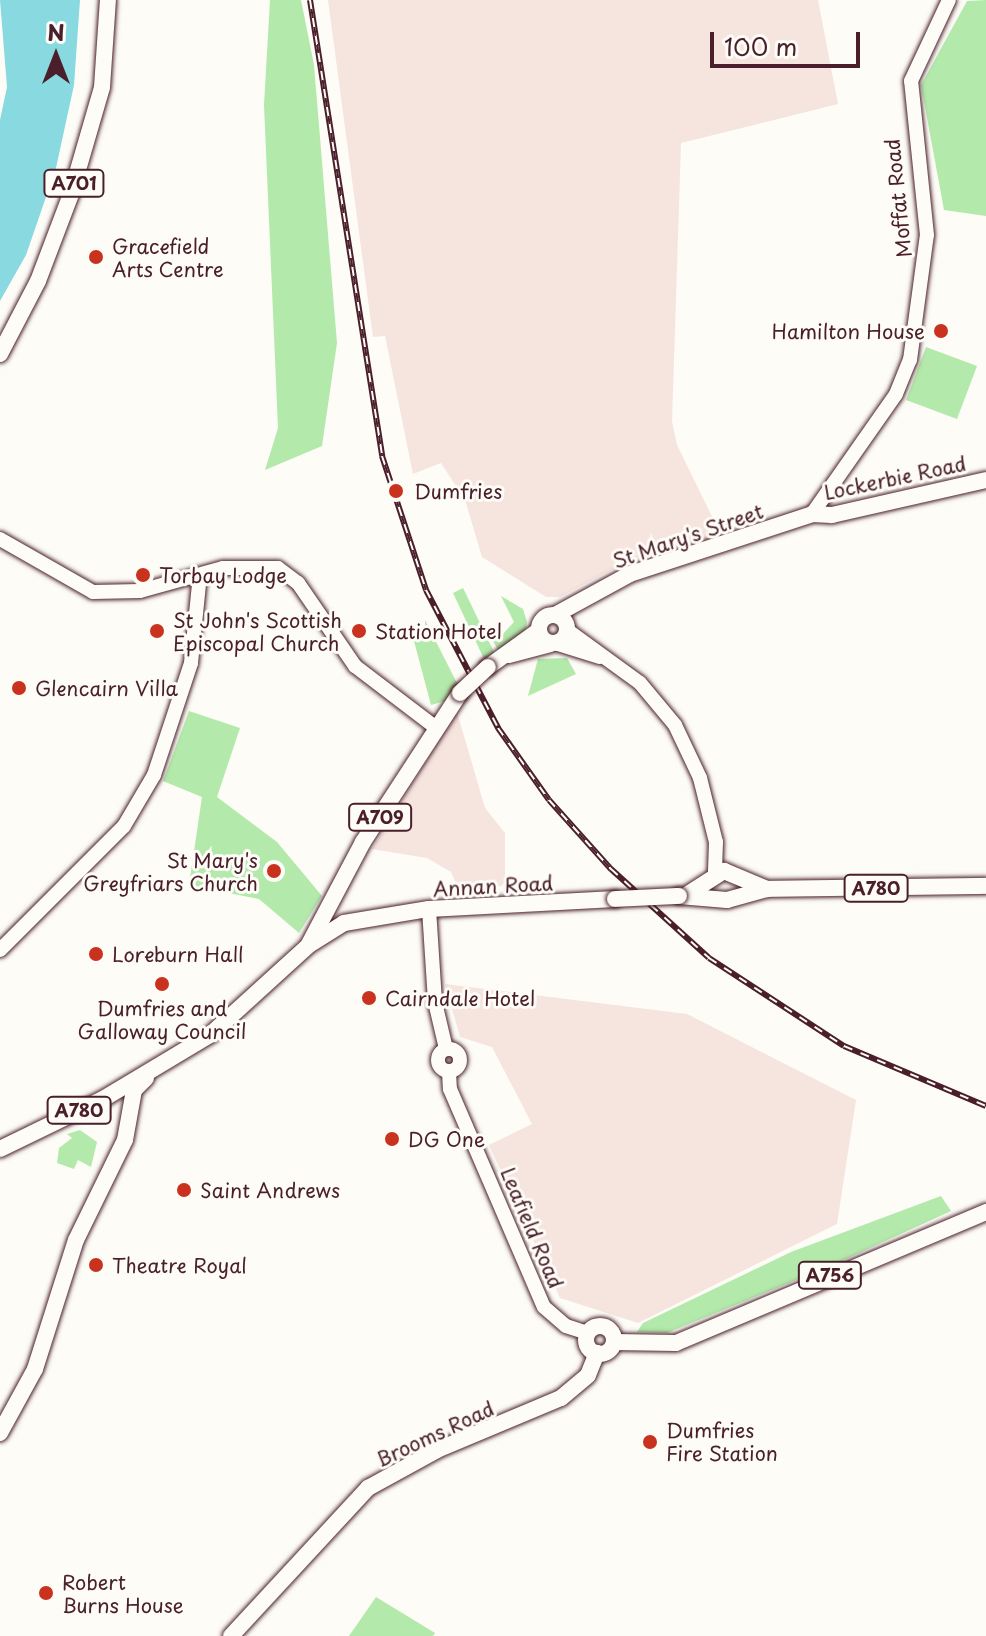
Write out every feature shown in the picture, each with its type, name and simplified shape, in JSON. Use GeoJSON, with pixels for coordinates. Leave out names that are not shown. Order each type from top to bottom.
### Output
{"type":"FeatureCollection","features":[{"type":"Feature","properties":{"kind":"main road","name":"A701"},"geometry":{"type":"LineString","coordinates":[[0,354],[38,281],[71,194],[102,87],[108,0]]}},
{"type":"Feature","properties":{"kind":"main road","name":"Lockerbie Road"},"geometry":{"type":"LineString","coordinates":[[812,514],[986,480]]}},
{"type":"Feature","properties":{"kind":"main road","name":"St Mary's Street"},"geometry":{"type":"LineString","coordinates":[[563,623],[580,603],[630,574],[812,514]]}},
{"type":"Feature","properties":{"kind":"main road"},"geometry":{"type":"LineString","coordinates":[[543,618],[563,623],[553,644],[538,631],[543,618]]}},
{"type":"Feature","properties":{"kind":"main road","name":"A709"},"geometry":{"type":"LineString","coordinates":[[309,945],[337,888],[435,727],[460,693],[488,667],[509,655],[538,631]]}},
{"type":"Feature","properties":{"kind":"main road","name":"A709"},"geometry":{"type":"LineString","coordinates":[[509,655],[553,644]]}},
{"type":"Feature","properties":{"kind":"main road"},"geometry":{"type":"LineString","coordinates":[[735,874],[739,893]]}},
{"type":"Feature","properties":{"kind":"main road","name":"Annan Road"},"geometry":{"type":"LineString","coordinates":[[683,895],[714,878],[735,874]]}},
{"type":"Feature","properties":{"kind":"main road","name":"A780"},"geometry":{"type":"LineString","coordinates":[[735,874],[767,889]]}},
{"type":"Feature","properties":{"kind":"main road"},"geometry":{"type":"LineString","coordinates":[[714,878],[717,897]]}},
{"type":"Feature","properties":{"kind":"main road","name":"A780"},"geometry":{"type":"LineString","coordinates":[[739,893],[767,889],[986,886]]}},
{"type":"Feature","properties":{"kind":"main road"},"geometry":{"type":"LineString","coordinates":[[337,888],[340,905],[361,918]]}},
{"type":"Feature","properties":{"kind":"main road","name":"Annan Road"},"geometry":{"type":"LineString","coordinates":[[309,945],[361,918],[429,909],[683,895],[717,897],[739,893]]}},
{"type":"Feature","properties":{"kind":"main road","name":"A780"},"geometry":{"type":"LineString","coordinates":[[0,1149],[103,1099],[210,1035],[309,945]]}},
{"type":"Feature","properties":{"kind":"main road"},"geometry":{"type":"LineString","coordinates":[[0,1433],[35,1369],[76,1240],[125,1140],[134,1090],[155,1068]]}},
{"type":"Feature","properties":{"kind":"main road","name":"A780"},"geometry":{"type":"LineString","coordinates":[[103,1099],[123,1095],[132,1103]]}},
{"type":"Feature","properties":{"kind":"main road","name":"A756"},"geometry":{"type":"LineString","coordinates":[[588,1333],[604,1327],[614,1342],[676,1343],[986,1212]]}},
{"type":"Feature","properties":{"kind":"main road"},"geometry":{"type":"LineString","coordinates":[[588,1333],[588,1345],[597,1353],[614,1342]]}},
{"type":"Feature","properties":{"kind":"main road","name":"Brooms Road"},"geometry":{"type":"LineString","coordinates":[[231,1636],[368,1488],[437,1450],[561,1398],[588,1375],[597,1353]]}},
{"type":"Feature","properties":{"kind":"street","name":"Moffat Road"},"geometry":{"type":"LineString","coordinates":[[812,514],[888,407],[910,360],[927,246],[911,81],[949,0]]}},
{"type":"Feature","properties":{"kind":"street"},"geometry":{"type":"LineString","coordinates":[[0,539],[93,592],[140,591],[242,566],[278,568],[298,583],[355,666],[435,727]]}},
{"type":"Feature","properties":{"kind":"street"},"geometry":{"type":"LineString","coordinates":[[0,950],[124,826],[154,775],[191,663],[200,575]]}},
{"type":"Feature","properties":{"kind":"street"},"geometry":{"type":"LineString","coordinates":[[563,623],[640,683],[675,725],[700,778],[716,842],[735,874]]}},
{"type":"Feature","properties":{"kind":"street"},"geometry":{"type":"LineString","coordinates":[[553,644],[608,659]]}},
{"type":"Feature","properties":{"kind":"street"},"geometry":{"type":"LineString","coordinates":[[714,878],[716,842]]}},
{"type":"Feature","properties":{"kind":"street","name":"Leafield Road"},"geometry":{"type":"LineString","coordinates":[[429,909],[435,1002],[446,1049],[461,1060],[449,1072],[450,1089],[544,1307],[566,1326],[588,1333]]}},
{"type":"Feature","properties":{"kind":"shaded area"},"geometry":{"type":"Polygon","coordinates":[[[328,0],[818,0],[838,104],[681,143],[672,421],[677,445],[722,537],[630,560],[560,597],[546,597],[482,557],[465,500],[441,463],[413,474],[385,336],[373,337],[328,0]]]}},
{"type":"Feature","properties":{"kind":"shaded area"},"geometry":{"type":"Polygon","coordinates":[[[457,712],[485,808],[505,833],[505,885],[460,893],[451,872],[427,858],[372,849],[457,712]]]}},
{"type":"Feature","properties":{"kind":"shaded area"},"geometry":{"type":"Polygon","coordinates":[[[445,984],[687,1014],[856,1100],[837,1224],[638,1323],[560,1298],[489,1145],[532,1124],[492,1047],[460,1037],[445,984]]]}},
{"type":"Feature","properties":{"kind":"green space"},"geometry":{"type":"Polygon","coordinates":[[[270,0],[301,0],[314,65],[337,343],[322,446],[265,470],[278,428],[264,105],[270,0]]]}},
{"type":"Feature","properties":{"kind":"green space"},"geometry":{"type":"Polygon","coordinates":[[[986,0],[986,216],[944,210],[921,85],[967,1],[986,0]]]}},
{"type":"Feature","properties":{"kind":"green space"},"geometry":{"type":"Polygon","coordinates":[[[926,347],[977,366],[957,419],[906,400],[926,347]]]}},
{"type":"Feature","properties":{"kind":"green space"},"geometry":{"type":"Polygon","coordinates":[[[463,588],[495,654],[485,661],[453,593],[463,588]]]}},
{"type":"Feature","properties":{"kind":"green space"},"geometry":{"type":"Polygon","coordinates":[[[501,596],[523,609],[527,622],[525,632],[498,650],[489,634],[502,635],[514,622],[501,596]]]}},
{"type":"Feature","properties":{"kind":"green space"},"geometry":{"type":"Polygon","coordinates":[[[425,620],[458,685],[448,700],[431,705],[410,626],[425,626],[425,620]]]}},
{"type":"Feature","properties":{"kind":"green space"},"geometry":{"type":"Polygon","coordinates":[[[567,658],[576,674],[528,696],[538,659],[567,658]]]}},
{"type":"Feature","properties":{"kind":"green space"},"geometry":{"type":"Polygon","coordinates":[[[189,711],[240,728],[217,797],[277,842],[322,896],[299,933],[259,899],[189,885],[202,797],[163,781],[189,711]]]}},
{"type":"Feature","properties":{"kind":"green space"},"geometry":{"type":"Polygon","coordinates":[[[80,1130],[97,1142],[91,1167],[78,1160],[74,1169],[57,1163],[59,1148],[72,1138],[67,1134],[80,1130]]]}},
{"type":"Feature","properties":{"kind":"green space"},"geometry":{"type":"Polygon","coordinates":[[[941,1196],[951,1211],[835,1264],[667,1333],[637,1332],[643,1323],[791,1252],[941,1196]]]}},
{"type":"Feature","properties":{"kind":"green space"},"geometry":{"type":"Polygon","coordinates":[[[376,1597],[435,1633],[433,1636],[349,1636],[376,1597]]]}},
{"type":"Feature","properties":{"kind":"water"},"geometry":{"type":"Polygon","coordinates":[[[0,0],[80,0],[74,85],[56,168],[26,255],[0,301],[0,120],[7,87],[0,0]]]}},
{"type":"Feature","properties":{"kind":"railway"},"geometry":{"type":"LineString","coordinates":[[310,0],[382,456],[426,590],[498,728],[549,800],[611,869],[709,958],[844,1046],[986,1106]]}},
{"type":"Feature","properties":{"kind":"place","name":"Gracefield Arts Centre"},"geometry":{"type":"Point","coordinates":[96,257]}},
{"type":"Feature","properties":{"kind":"place","name":"Hamilton House"},"geometry":{"type":"Point","coordinates":[941,331]}},
{"type":"Feature","properties":{"kind":"place","name":"Dumfries"},"geometry":{"type":"Point","coordinates":[396,491]}},
{"type":"Feature","properties":{"kind":"place","name":"Torbay Lodge"},"geometry":{"type":"Point","coordinates":[143,575]}},
{"type":"Feature","properties":{"kind":"place","name":"St John's Scottish Episcopal Church"},"geometry":{"type":"Point","coordinates":[157,631]}},
{"type":"Feature","properties":{"kind":"place","name":"Station Hotel"},"geometry":{"type":"Point","coordinates":[359,631]}},
{"type":"Feature","properties":{"kind":"place","name":"Glencairn Villa"},"geometry":{"type":"Point","coordinates":[19,688]}},
{"type":"Feature","properties":{"kind":"place","name":"St Mary's Greyfriars Church"},"geometry":{"type":"Point","coordinates":[274,871]}},
{"type":"Feature","properties":{"kind":"place","name":"Loreburn Hall"},"geometry":{"type":"Point","coordinates":[96,954]}},
{"type":"Feature","properties":{"kind":"place","name":"Dumfries and Galloway Council"},"geometry":{"type":"Point","coordinates":[162,984]}},
{"type":"Feature","properties":{"kind":"place","name":"Cairndale Hotel"},"geometry":{"type":"Point","coordinates":[369,998]}},
{"type":"Feature","properties":{"kind":"place","name":"DG One"},"geometry":{"type":"Point","coordinates":[392,1139]}},
{"type":"Feature","properties":{"kind":"place","name":"Saint Andrews"},"geometry":{"type":"Point","coordinates":[184,1190]}},
{"type":"Feature","properties":{"kind":"place","name":"Theatre Royal"},"geometry":{"type":"Point","coordinates":[96,1265]}},
{"type":"Feature","properties":{"kind":"place","name":"Dumfries Fire Station"},"geometry":{"type":"Point","coordinates":[650,1442]}},
{"type":"Feature","properties":{"kind":"place","name":"Robert Burns House"},"geometry":{"type":"Point","coordinates":[46,1593]}}]}
